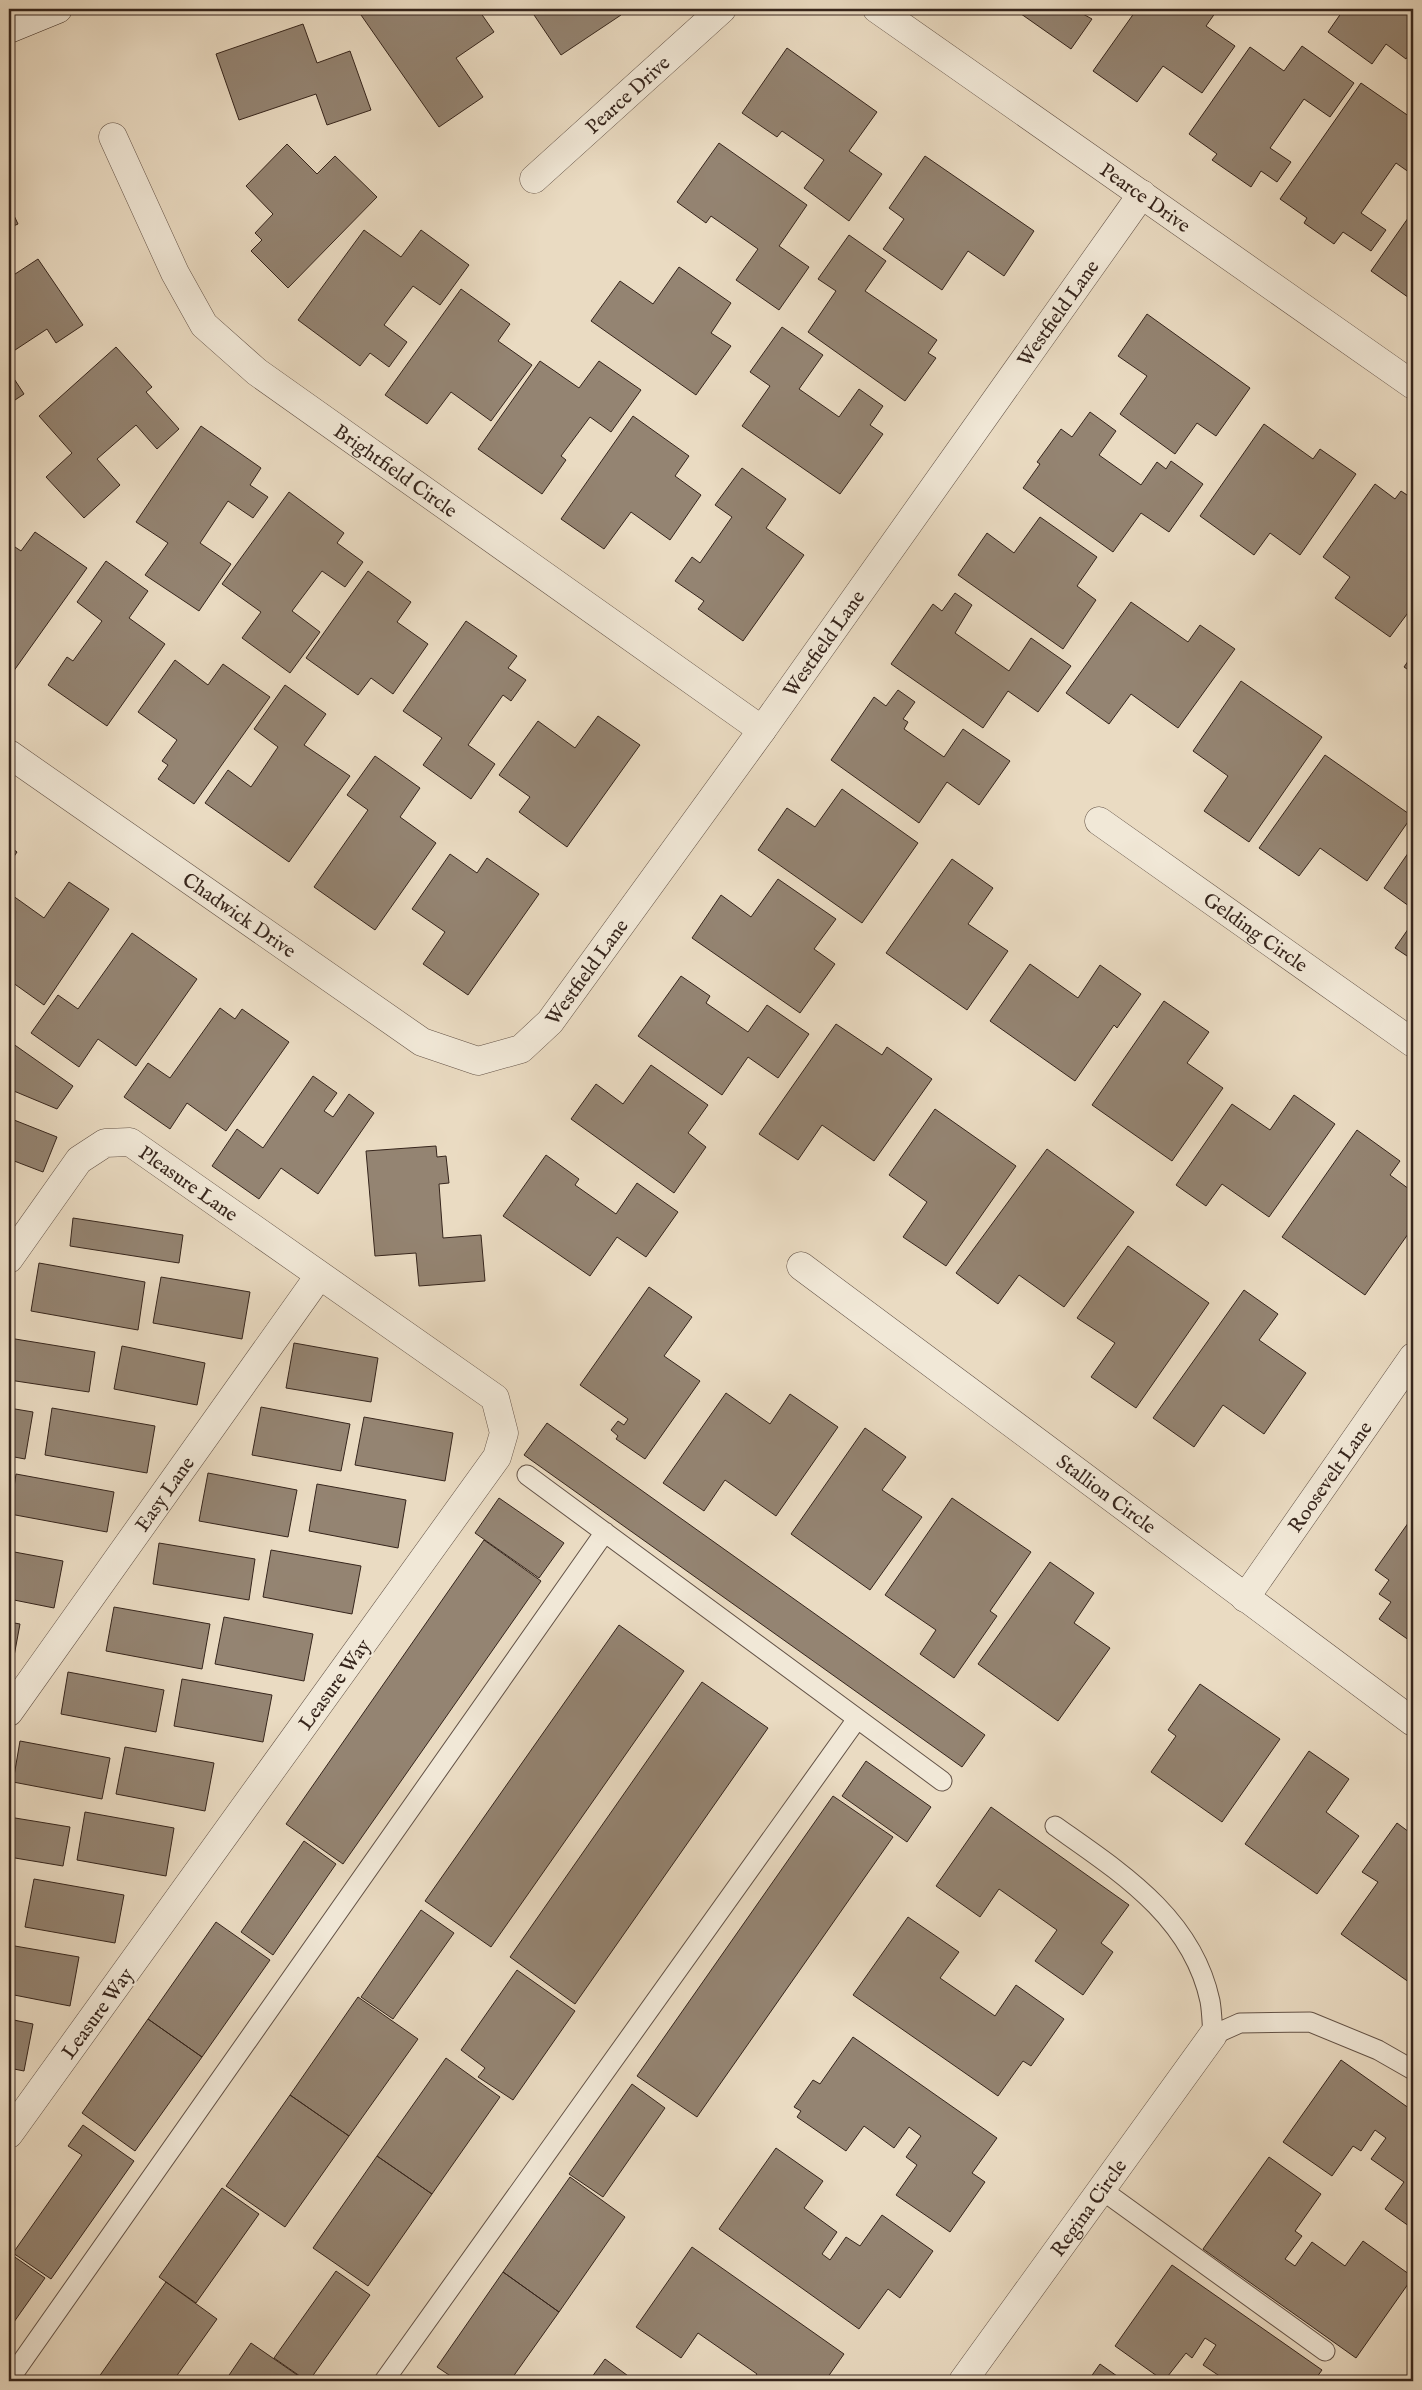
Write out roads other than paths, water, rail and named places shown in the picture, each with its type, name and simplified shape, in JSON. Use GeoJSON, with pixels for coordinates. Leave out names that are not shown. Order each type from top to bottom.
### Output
{"type":"FeatureCollection","features":[{"type":"Feature","properties":{"kind":"street"},"geometry":{"type":"LineString","coordinates":[[9,29],[58,9]]}},
{"type":"Feature","properties":{"kind":"street","name":"Pearce Drive"},"geometry":{"type":"LineString","coordinates":[[534,179],[722,9]]}},
{"type":"Feature","properties":{"kind":"street","name":"Pearce Drive"},"geometry":{"type":"LineString","coordinates":[[877,9],[1413,385]]}},
{"type":"Feature","properties":{"kind":"street","name":"Brightfield Circle"},"geometry":{"type":"LineString","coordinates":[[113,137],[175,273],[204,325],[257,372],[762,730]]}},
{"type":"Feature","properties":{"kind":"street","name":"Westfield Lane"},"geometry":{"type":"LineString","coordinates":[[478,1061],[521,1049],[550,1022],[762,730],[1142,194]]}},
{"type":"Feature","properties":{"kind":"street","name":"Chadwick Drive"},"geometry":{"type":"LineString","coordinates":[[9,754],[422,1042],[478,1061]]}},
{"type":"Feature","properties":{"kind":"street","name":"Gelding Circle"},"geometry":{"type":"LineString","coordinates":[[1099,821],[1413,1043]]}},
{"type":"Feature","properties":{"kind":"street","name":"Pleasure Lane"},"geometry":{"type":"LineString","coordinates":[[9,1259],[79,1160],[105,1143],[130,1142],[319,1276]]}},
{"type":"Feature","properties":{"kind":"street","name":"Stallion Circle"},"geometry":{"type":"LineString","coordinates":[[801,1266],[1413,1722]]}},
{"type":"Feature","properties":{"kind":"street","name":"Easy Lane"},"geometry":{"type":"LineString","coordinates":[[9,1712],[319,1276]]}},
{"type":"Feature","properties":{"kind":"street","name":"Leasure Way"},"geometry":{"type":"LineString","coordinates":[[9,2134],[498,1457],[504,1433],[495,1398],[319,1276]]}},
{"type":"Feature","properties":{"kind":"street","name":"Roosevelt Lane"},"geometry":{"type":"LineString","coordinates":[[1245,1598],[1413,1357]]}},
{"type":"Feature","properties":{"kind":"street","name":"Regina Circle"},"geometry":{"type":"LineString","coordinates":[[963,2381],[1213,2036]]}},
{"type":"Feature","properties":{"kind":"lane"},"geometry":{"type":"LineString","coordinates":[[526,1475],[942,1781]]}},
{"type":"Feature","properties":{"kind":"lane"},"geometry":{"type":"LineString","coordinates":[[9,2380],[605,1532]]}},
{"type":"Feature","properties":{"kind":"lane"},"geometry":{"type":"LineString","coordinates":[[384,2381],[857,1719]]}},
{"type":"Feature","properties":{"kind":"lane"},"geometry":{"type":"LineString","coordinates":[[1055,1826],[1129,1878],[1170,1919],[1195,1958],[1210,2001],[1213,2036],[1240,2023],[1310,2022],[1378,2050],[1413,2070]]}},
{"type":"Feature","properties":{"kind":"lane"},"geometry":{"type":"LineString","coordinates":[[1102,2190],[1325,2352]]}}]}
